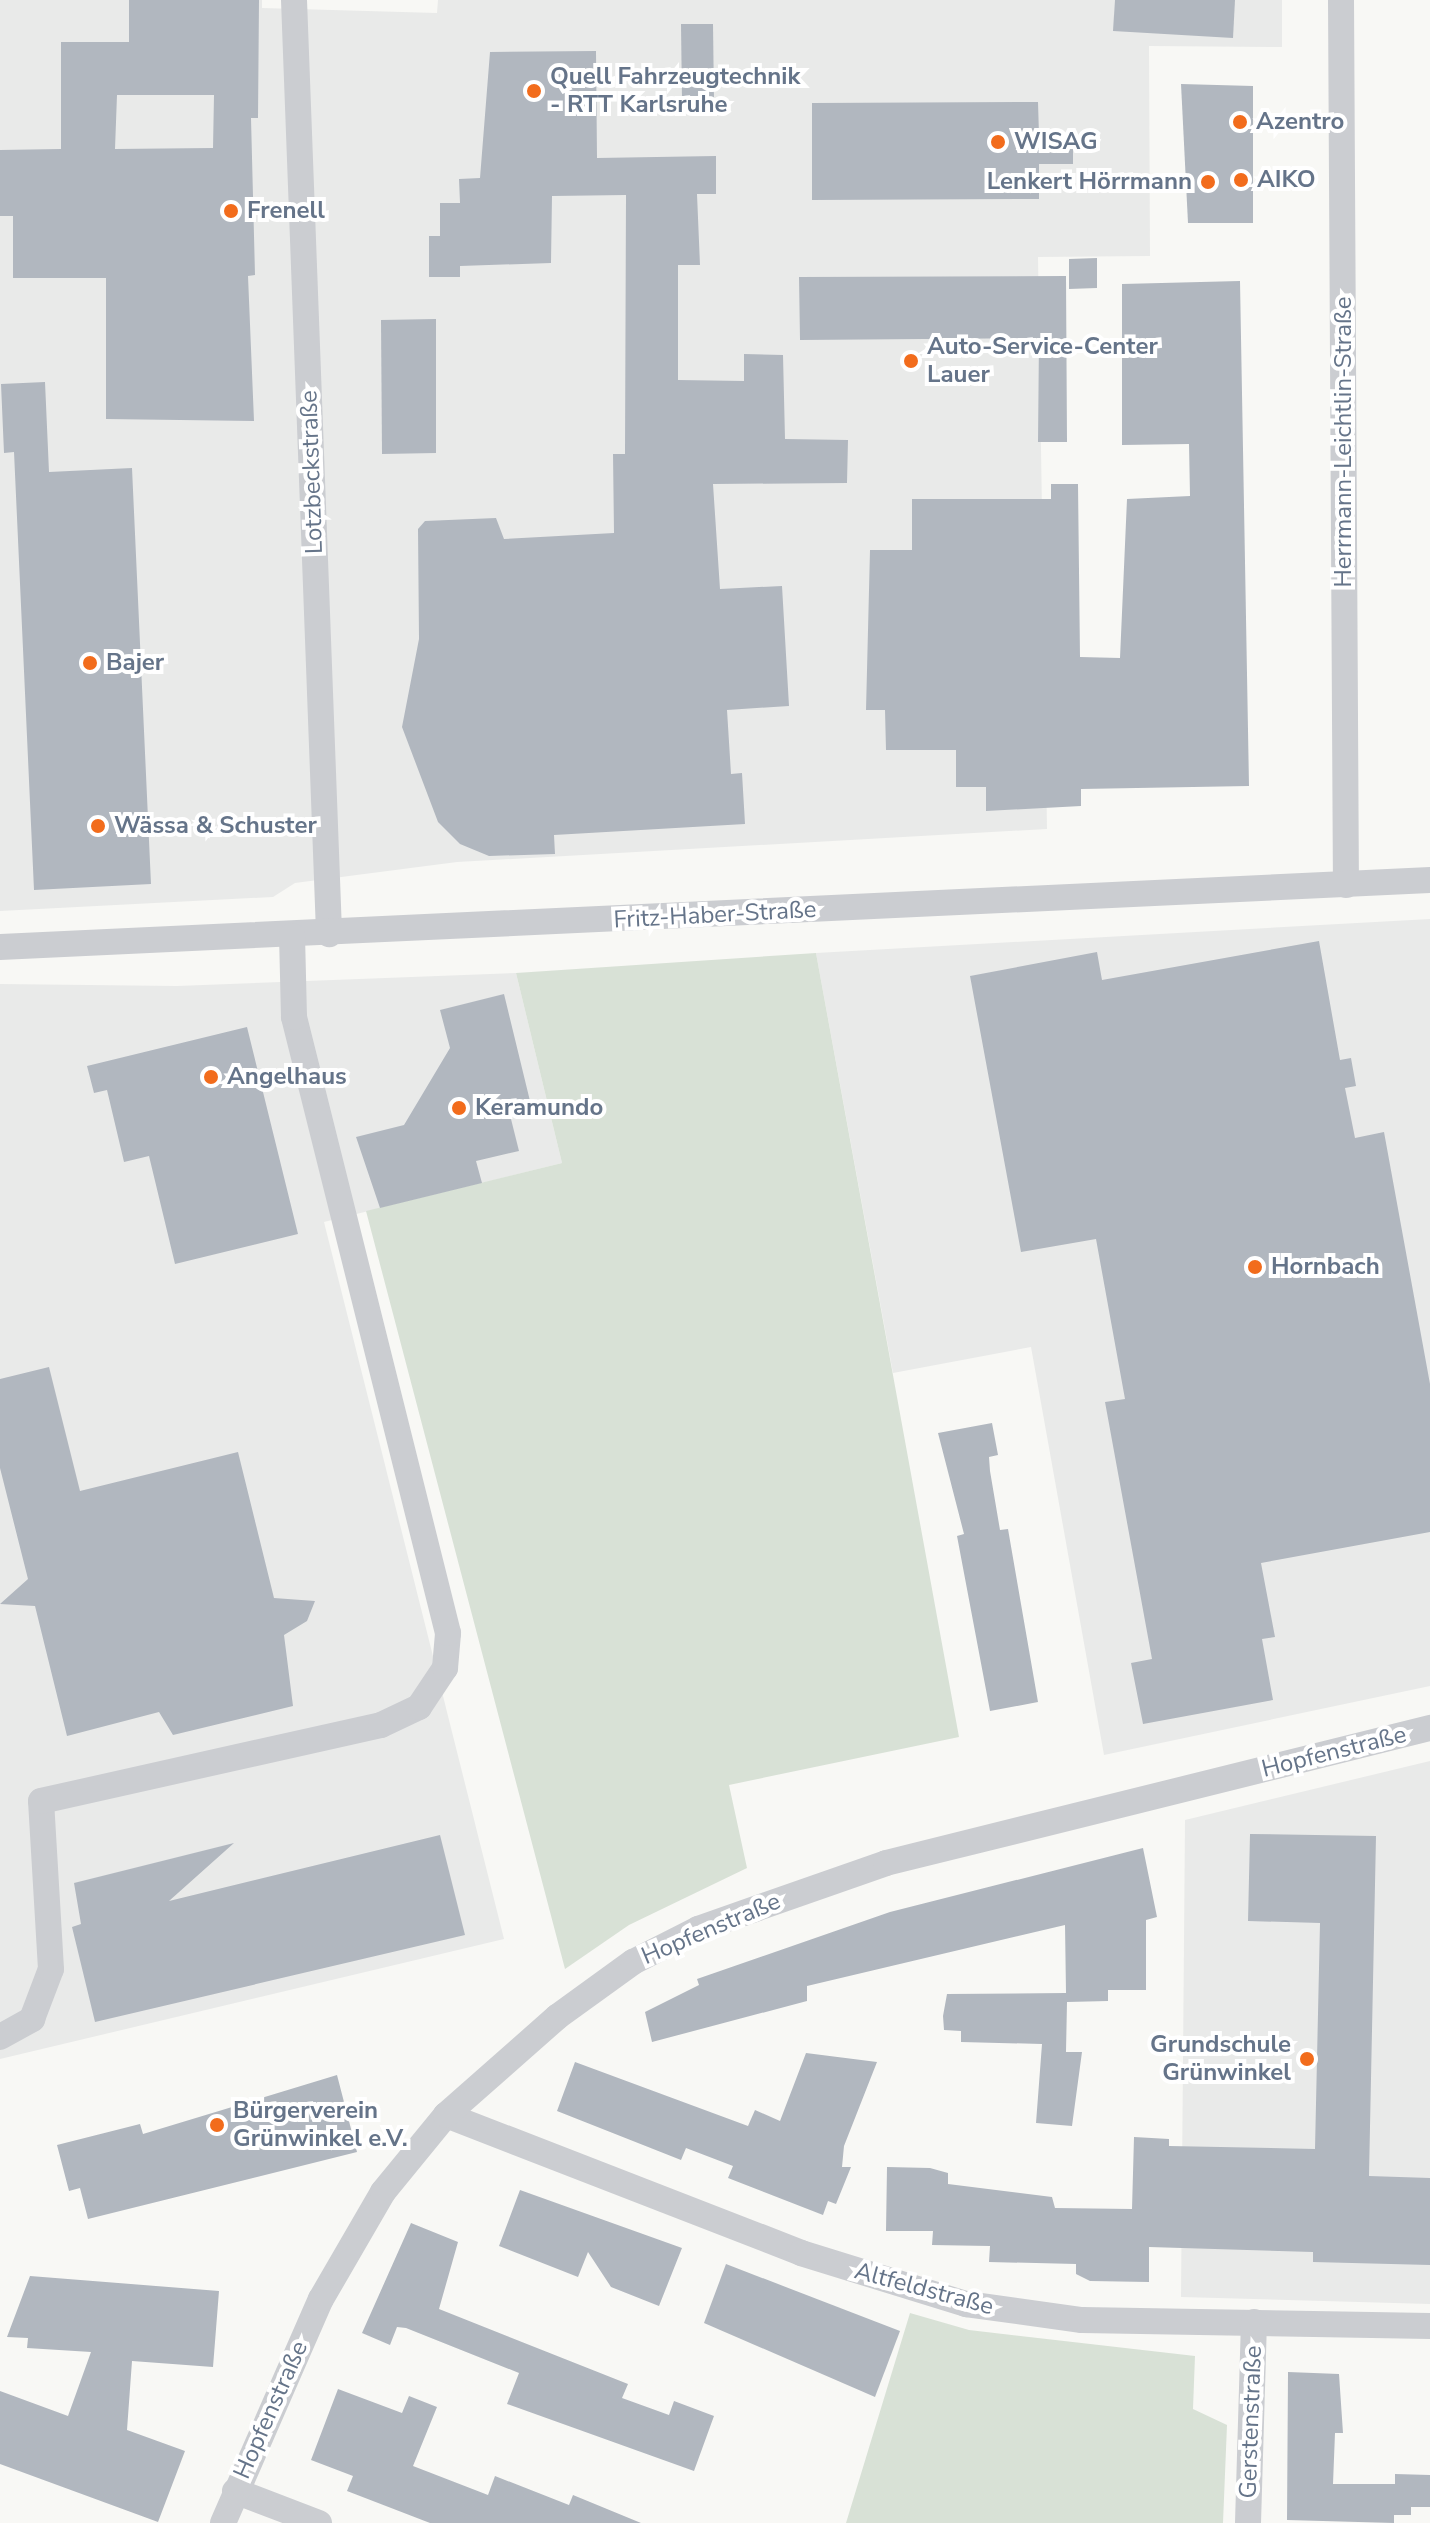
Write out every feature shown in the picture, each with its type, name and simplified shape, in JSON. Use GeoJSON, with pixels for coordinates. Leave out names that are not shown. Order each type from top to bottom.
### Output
{"type":"FeatureCollection","features":[{"type":"Feature","properties":{"kind":"street","name":"Herrmann-Leichtlin-Straße"},"geometry":{"type":"LineString","coordinates":[[1341,0],[1346,885]]}},
{"type":"Feature","properties":{"kind":"street","name":"Lotzbeckstraße"},"geometry":{"type":"LineString","coordinates":[[296,4],[329,934]]}},
{"type":"Feature","properties":{"kind":"street","name":"Fritz-Haber-Straße"},"geometry":{"type":"LineString","coordinates":[[0,947],[292,936],[1430,880]]}},
{"type":"Feature","properties":{"kind":"street"},"geometry":{"type":"LineString","coordinates":[[0,2037],[32,2019],[51,1969],[41,1801],[381,1725],[419,1707],[445,1668],[448,1633],[294,1017],[292,936]]}},
{"type":"Feature","properties":{"kind":"street","name":"Hopfenstraße"},"geometry":{"type":"LineString","coordinates":[[223,2523],[342,2257],[446,2115],[592,1990],[698,1929],[886,1863],[1430,1728]]}},
{"type":"Feature","properties":{"kind":"street","name":"Altfeldstraße"},"geometry":{"type":"LineString","coordinates":[[446,2115],[801,2253],[966,2304],[1082,2320],[1430,2326]]}},
{"type":"Feature","properties":{"kind":"street","name":"Gerstenstraße"},"geometry":{"type":"LineString","coordinates":[[1248,2523],[1254,2322]]}},
{"type":"Feature","properties":{"kind":"street"},"geometry":{"type":"LineString","coordinates":[[235,2491],[319,2523]]}},
{"type":"Feature","properties":{"kind":"shaded area"},"geometry":{"type":"Polygon","coordinates":[[[0,0],[262,0],[262,8],[437,13],[438,0],[1282,0],[1282,47],[1149,46],[1150,256],[1038,257],[1047,829],[457,862],[295,883],[273,897],[0,911],[0,0]]]}},
{"type":"Feature","properties":{"kind":"shaded area"},"geometry":{"type":"Polygon","coordinates":[[[1430,919],[1430,1686],[1104,1755],[1031,1347],[893,1373],[816,953],[1430,919]]]}},
{"type":"Feature","properties":{"kind":"shaded area"},"geometry":{"type":"Polygon","coordinates":[[[816,953],[959,1737],[729,1785],[747,1868],[629,1925],[565,1969],[366,1211],[562,1163],[516,973],[816,953]]]}},
{"type":"Feature","properties":{"kind":"shaded area"},"geometry":{"type":"Polygon","coordinates":[[[516,973],[562,1163],[324,1222],[504,1939],[0,2059],[0,984],[177,986],[516,973]]]}},
{"type":"Feature","properties":{"kind":"shaded area","name":"Grundschule Grünwinkel"},"geometry":{"type":"Polygon","coordinates":[[[1430,1761],[1430,2304],[1181,2297],[1185,1820],[1430,1761]]]}},
{"type":"Feature","properties":{"kind":"shaded area"},"geometry":{"type":"Polygon","coordinates":[[[910,2313],[969,2330],[1195,2356],[1193,2409],[1227,2425],[1223,2523],[846,2523],[910,2313]]]}},
{"type":"Feature","properties":{"kind":"building"},"geometry":{"type":"Polygon","coordinates":[[[129,0],[259,0],[258,118],[251,118],[255,275],[248,276],[254,421],[106,419],[106,278],[13,278],[13,216],[0,216],[0,150],[61,149],[61,42],[129,42],[129,0]],[[117,95],[115,149],[213,148],[214,95],[117,95]]]}},
{"type":"Feature","properties":{"kind":"building"},"geometry":{"type":"Polygon","coordinates":[[[1115,0],[1235,0],[1233,38],[1113,31],[1115,0]]]}},
{"type":"Feature","properties":{"kind":"building"},"geometry":{"type":"Polygon","coordinates":[[[681,24],[713,24],[714,101],[682,101],[681,24]]]}},
{"type":"Feature","properties":{"kind":"building"},"geometry":{"type":"Polygon","coordinates":[[[596,51],[597,158],[716,156],[716,194],[697,194],[700,265],[678,265],[678,380],[744,381],[744,354],[783,355],[785,439],[848,440],[847,483],[713,484],[720,589],[782,586],[789,706],[727,710],[731,774],[742,773],[745,824],[554,835],[555,854],[489,856],[460,844],[438,822],[402,727],[419,639],[418,529],[425,521],[496,518],[504,539],[614,533],[613,454],[625,454],[626,195],[552,196],[551,263],[460,266],[460,277],[429,277],[429,236],[440,236],[440,203],[460,203],[459,179],[480,178],[490,52],[596,51]]]}},
{"type":"Feature","properties":{"kind":"building"},"geometry":{"type":"Polygon","coordinates":[[[1181,84],[1253,86],[1253,223],[1188,223],[1181,84]]]}},
{"type":"Feature","properties":{"kind":"building"},"geometry":{"type":"Polygon","coordinates":[[[1038,102],[1039,135],[1073,135],[1073,164],[1039,164],[1039,199],[812,200],[812,103],[1038,102]]]}},
{"type":"Feature","properties":{"kind":"building"},"geometry":{"type":"Polygon","coordinates":[[[1097,258],[1097,288],[1069,289],[1069,259],[1097,258]]]}},
{"type":"Feature","properties":{"kind":"building"},"geometry":{"type":"Polygon","coordinates":[[[1066,276],[1067,442],[1038,442],[1039,338],[800,340],[799,277],[1066,276]]]}},
{"type":"Feature","properties":{"kind":"building"},"geometry":{"type":"Polygon","coordinates":[[[1240,281],[1249,786],[1081,789],[1081,806],[986,811],[986,787],[956,787],[956,750],[886,750],[885,710],[866,710],[870,550],[912,550],[912,499],[1051,499],[1051,484],[1078,484],[1080,657],[1120,658],[1127,499],[1190,496],[1189,444],[1122,445],[1122,284],[1240,281]]]}},
{"type":"Feature","properties":{"kind":"building"},"geometry":{"type":"Polygon","coordinates":[[[436,319],[436,453],[382,454],[381,320],[436,319]]]}},
{"type":"Feature","properties":{"kind":"building"},"geometry":{"type":"Polygon","coordinates":[[[45,382],[49,472],[132,468],[151,884],[34,890],[14,452],[4,453],[1,384],[45,382]]]}},
{"type":"Feature","properties":{"kind":"building","name":"Hornbach"},"geometry":{"type":"Polygon","coordinates":[[[1319,941],[1340,1060],[1351,1058],[1356,1086],[1345,1088],[1355,1138],[1384,1132],[1430,1384],[1430,1532],[1261,1563],[1275,1637],[1262,1639],[1273,1700],[1143,1724],[1131,1663],[1152,1659],[1105,1402],[1125,1399],[1096,1239],[1021,1252],[970,976],[1097,952],[1102,980],[1319,941]]]}},
{"type":"Feature","properties":{"kind":"building"},"geometry":{"type":"Polygon","coordinates":[[[504,994],[530,1101],[508,1107],[519,1151],[476,1161],[482,1183],[380,1208],[356,1137],[404,1125],[450,1048],[440,1010],[504,994]]]}},
{"type":"Feature","properties":{"kind":"building"},"geometry":{"type":"Polygon","coordinates":[[[247,1027],[298,1234],[175,1264],[149,1156],[124,1162],[107,1090],[94,1093],[87,1066],[247,1027]]]}},
{"type":"Feature","properties":{"kind":"building"},"geometry":{"type":"Polygon","coordinates":[[[49,1367],[80,1491],[238,1452],[274,1598],[315,1601],[307,1621],[284,1635],[293,1706],[173,1735],[159,1712],[67,1736],[35,1606],[0,1604],[28,1579],[0,1468],[0,1379],[49,1367]]]}},
{"type":"Feature","properties":{"kind":"building"},"geometry":{"type":"Polygon","coordinates":[[[992,1423],[998,1455],[989,1457],[990,1471],[1000,1530],[1008,1529],[1038,1702],[990,1711],[957,1536],[964,1534],[938,1433],[992,1423]]]}},
{"type":"Feature","properties":{"kind":"building"},"geometry":{"type":"Polygon","coordinates":[[[1250,1834],[1376,1836],[1369,2176],[1430,2178],[1430,2265],[1313,2262],[1313,2252],[1149,2247],[1149,2282],[1090,2281],[1076,2274],[1076,2264],[989,2262],[990,2246],[932,2245],[933,2231],[886,2231],[887,2167],[930,2168],[948,2173],[948,2184],[1052,2197],[1055,2208],[1132,2209],[1134,2137],[1169,2139],[1169,2146],[1315,2149],[1320,1923],[1248,1921],[1250,1834]]]}},
{"type":"Feature","properties":{"kind":"building"},"geometry":{"type":"Polygon","coordinates":[[[440,1835],[465,1935],[95,2022],[72,1927],[81,1924],[74,1883],[234,1843],[169,1901],[440,1835]]]}},
{"type":"Feature","properties":{"kind":"building"},"geometry":{"type":"Polygon","coordinates":[[[1143,1848],[1157,1917],[1146,1920],[1146,1990],[1108,1990],[1108,2001],[1067,2002],[1066,2052],[1082,2052],[1072,2126],[1036,2123],[1042,2044],[961,2042],[961,2031],[944,2030],[943,2016],[947,1994],[1066,1993],[1065,1925],[807,1986],[807,2001],[652,2042],[645,2012],[699,1985],[697,1979],[890,1912],[1143,1848]]]}},
{"type":"Feature","properties":{"kind":"building"},"geometry":{"type":"Polygon","coordinates":[[[806,2053],[877,2062],[844,2146],[842,2167],[851,2167],[836,2204],[828,2201],[823,2215],[728,2178],[733,2166],[686,2148],[681,2160],[557,2111],[575,2062],[748,2126],[755,2110],[780,2121],[806,2053]]]}},
{"type":"Feature","properties":{"kind":"building"},"geometry":{"type":"Polygon","coordinates":[[[337,2075],[357,2152],[88,2219],[80,2188],[69,2191],[57,2145],[140,2124],[143,2134],[337,2075]]]}},
{"type":"Feature","properties":{"kind":"building"},"geometry":{"type":"Polygon","coordinates":[[[520,2190],[682,2248],[659,2306],[611,2287],[588,2252],[578,2277],[499,2246],[520,2190]]]}},
{"type":"Feature","properties":{"kind":"building"},"geometry":{"type":"Polygon","coordinates":[[[411,2223],[458,2242],[439,2309],[628,2384],[622,2398],[669,2415],[674,2401],[714,2416],[694,2471],[507,2404],[519,2373],[406,2328],[397,2327],[390,2345],[362,2333],[411,2223]]]}},
{"type":"Feature","properties":{"kind":"building"},"geometry":{"type":"Polygon","coordinates":[[[726,2264],[900,2331],[875,2397],[704,2323],[726,2264]]]}},
{"type":"Feature","properties":{"kind":"building"},"geometry":{"type":"Polygon","coordinates":[[[30,2276],[219,2291],[213,2367],[132,2361],[127,2430],[185,2451],[158,2522],[0,2464],[0,2391],[68,2416],[91,2352],[27,2348],[28,2338],[7,2337],[30,2276]]]}},
{"type":"Feature","properties":{"kind":"building"},"geometry":{"type":"Polygon","coordinates":[[[1288,2372],[1339,2374],[1343,2433],[1335,2433],[1333,2484],[1395,2484],[1395,2474],[1430,2475],[1430,2507],[1411,2507],[1411,2515],[1394,2515],[1394,2523],[1287,2520],[1288,2372]]]}},
{"type":"Feature","properties":{"kind":"building"},"geometry":{"type":"Polygon","coordinates":[[[338,2389],[402,2413],[409,2396],[437,2407],[413,2466],[488,2495],[495,2476],[569,2505],[573,2495],[641,2523],[430,2523],[347,2491],[353,2476],[311,2460],[338,2389]]]}},
{"type":"Feature","properties":{"kind":"place","name":"Quell Fahrzeugtechnik - RTT Karlsruhe"},"geometry":{"type":"Point","coordinates":[534,91]}},
{"type":"Feature","properties":{"kind":"place","name":"Azentro"},"geometry":{"type":"Point","coordinates":[1240,122]}},
{"type":"Feature","properties":{"kind":"place","name":"WISAG"},"geometry":{"type":"Point","coordinates":[998,142]}},
{"type":"Feature","properties":{"kind":"place","name":"AIKO"},"geometry":{"type":"Point","coordinates":[1241,180]}},
{"type":"Feature","properties":{"kind":"place","name":"Lenkert Hörrmann"},"geometry":{"type":"Point","coordinates":[1208,182]}},
{"type":"Feature","properties":{"kind":"place","name":"Frenell"},"geometry":{"type":"Point","coordinates":[231,211]}},
{"type":"Feature","properties":{"kind":"place","name":"Auto-Service-Center Lauer"},"geometry":{"type":"Point","coordinates":[911,361]}},
{"type":"Feature","properties":{"kind":"place","name":"Bajer"},"geometry":{"type":"Point","coordinates":[90,663]}},
{"type":"Feature","properties":{"kind":"place","name":"Wässa & Schuster"},"geometry":{"type":"Point","coordinates":[98,826]}},
{"type":"Feature","properties":{"kind":"place","name":"Angelhaus"},"geometry":{"type":"Point","coordinates":[211,1077]}},
{"type":"Feature","properties":{"kind":"place","name":"Keramundo"},"geometry":{"type":"Point","coordinates":[459,1108]}},
{"type":"Feature","properties":{"kind":"place","name":"Hornbach"},"geometry":{"type":"Point","coordinates":[1255,1267]}},
{"type":"Feature","properties":{"kind":"place","name":"Grundschule Grünwinkel"},"geometry":{"type":"Point","coordinates":[1307,2059]}},
{"type":"Feature","properties":{"kind":"place","name":"Bürgerverein Grünwinkel e.V."},"geometry":{"type":"Point","coordinates":[217,2125]}}]}
